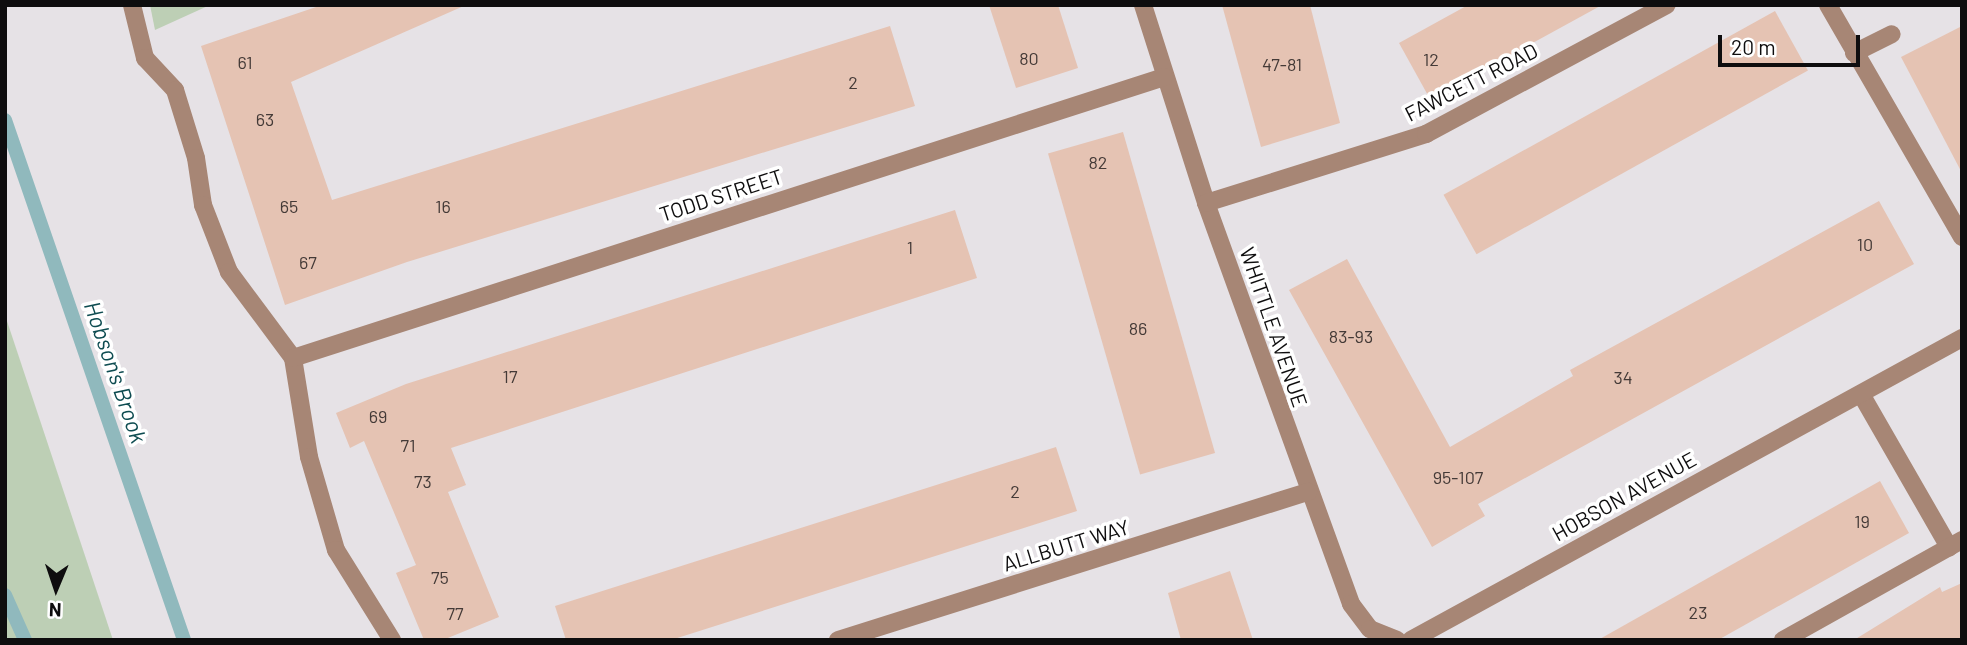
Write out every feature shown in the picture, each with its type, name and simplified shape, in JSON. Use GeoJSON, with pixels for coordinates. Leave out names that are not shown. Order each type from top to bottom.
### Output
{"type":"FeatureCollection","features":[{"type":"Feature","properties":{"kind":"street"},"geometry":{"type":"LineString","coordinates":[[132,5],[145,58],[175,90],[196,158],[203,205],[229,272],[293,358],[309,457],[336,550],[392,640]]}},
{"type":"Feature","properties":{"kind":"street","name":"WHITTLE AVENUE"},"geometry":{"type":"LineString","coordinates":[[1143,5],[1206,204],[1308,492],[1351,604],[1370,629],[1397,640]]}},
{"type":"Feature","properties":{"kind":"street","name":"FAWCETT ROAD"},"geometry":{"type":"LineString","coordinates":[[1206,204],[1426,134],[1667,5]]}},
{"type":"Feature","properties":{"kind":"street"},"geometry":{"type":"LineString","coordinates":[[1828,5],[1962,237]]}},
{"type":"Feature","properties":{"kind":"street"},"geometry":{"type":"LineString","coordinates":[[1854,53],[1892,33]]}},
{"type":"Feature","properties":{"kind":"street","name":"TODD STREET"},"geometry":{"type":"LineString","coordinates":[[293,358],[1164,77]]}},
{"type":"Feature","properties":{"kind":"street","name":"HOBSON AVENUE"},"geometry":{"type":"LineString","coordinates":[[1411,640],[1962,338]]}},
{"type":"Feature","properties":{"kind":"street"},"geometry":{"type":"LineString","coordinates":[[1783,640],[1956,543],[1861,394]]}},
{"type":"Feature","properties":{"kind":"street","name":"ALLBUTT WAY"},"geometry":{"type":"LineString","coordinates":[[838,640],[1308,492]]}},
{"type":"Feature","properties":{"kind":"green space"},"geometry":{"type":"Polygon","coordinates":[[[150,5],[210,5],[155,30],[150,5]]]}},
{"type":"Feature","properties":{"kind":"green space"},"geometry":{"type":"Polygon","coordinates":[[[5,315],[113,640],[5,640],[5,315]]]}},
{"type":"Feature","properties":{"kind":"building"},"geometry":{"type":"Polygon","coordinates":[[[322,5],[466,5],[291,82],[332,200],[890,26],[915,106],[407,262],[285,305],[201,46],[322,5]]]}},
{"type":"Feature","properties":{"kind":"building"},"geometry":{"type":"Polygon","coordinates":[[[989,5],[1058,5],[1078,68],[1016,88],[989,5]]]}},
{"type":"Feature","properties":{"kind":"building"},"geometry":{"type":"Polygon","coordinates":[[[1222,5],[1310,5],[1340,123],[1261,147],[1222,5]]]}},
{"type":"Feature","properties":{"kind":"building"},"geometry":{"type":"Polygon","coordinates":[[[1468,5],[1602,5],[1430,99],[1399,43],[1468,5]]]}},
{"type":"Feature","properties":{"kind":"building"},"geometry":{"type":"Polygon","coordinates":[[[1775,11],[1808,70],[1476,254],[1444,195],[1775,11]]]}},
{"type":"Feature","properties":{"kind":"building"},"geometry":{"type":"Polygon","coordinates":[[[1962,26],[1962,173],[1901,57],[1962,26]]]}},
{"type":"Feature","properties":{"kind":"building"},"geometry":{"type":"Polygon","coordinates":[[[1123,132],[1215,453],[1140,475],[1048,153],[1123,132]]]}},
{"type":"Feature","properties":{"kind":"building"},"geometry":{"type":"Polygon","coordinates":[[[1879,201],[1914,264],[1478,504],[1485,516],[1432,547],[1289,290],[1347,259],[1450,447],[1573,376],[1570,370],[1879,201]]]}},
{"type":"Feature","properties":{"kind":"building"},"geometry":{"type":"Polygon","coordinates":[[[955,210],[977,278],[451,448],[466,485],[448,492],[499,617],[443,640],[424,640],[396,573],[416,565],[364,441],[350,448],[336,413],[406,384],[955,210]]]}},
{"type":"Feature","properties":{"kind":"building"},"geometry":{"type":"Polygon","coordinates":[[[1056,447],[1077,511],[671,640],[566,640],[555,606],[1056,447]]]}},
{"type":"Feature","properties":{"kind":"building"},"geometry":{"type":"Polygon","coordinates":[[[1880,481],[1909,533],[1718,640],[1598,640],[1880,481]]]}},
{"type":"Feature","properties":{"kind":"building"},"geometry":{"type":"Polygon","coordinates":[[[1230,571],[1253,640],[1181,640],[1168,593],[1230,571]]]}},
{"type":"Feature","properties":{"kind":"building"},"geometry":{"type":"Polygon","coordinates":[[[1962,583],[1962,640],[1854,640],[1940,587],[1942,592],[1962,583]]]}},
{"type":"Feature","properties":{"kind":"waterway","name":"Hobson's Brook"},"geometry":{"type":"LineString","coordinates":[[5,120],[184,640]]}},
{"type":"Feature","properties":{"kind":"waterway"},"geometry":{"type":"LineString","coordinates":[[5,595],[25,640]]}}]}
